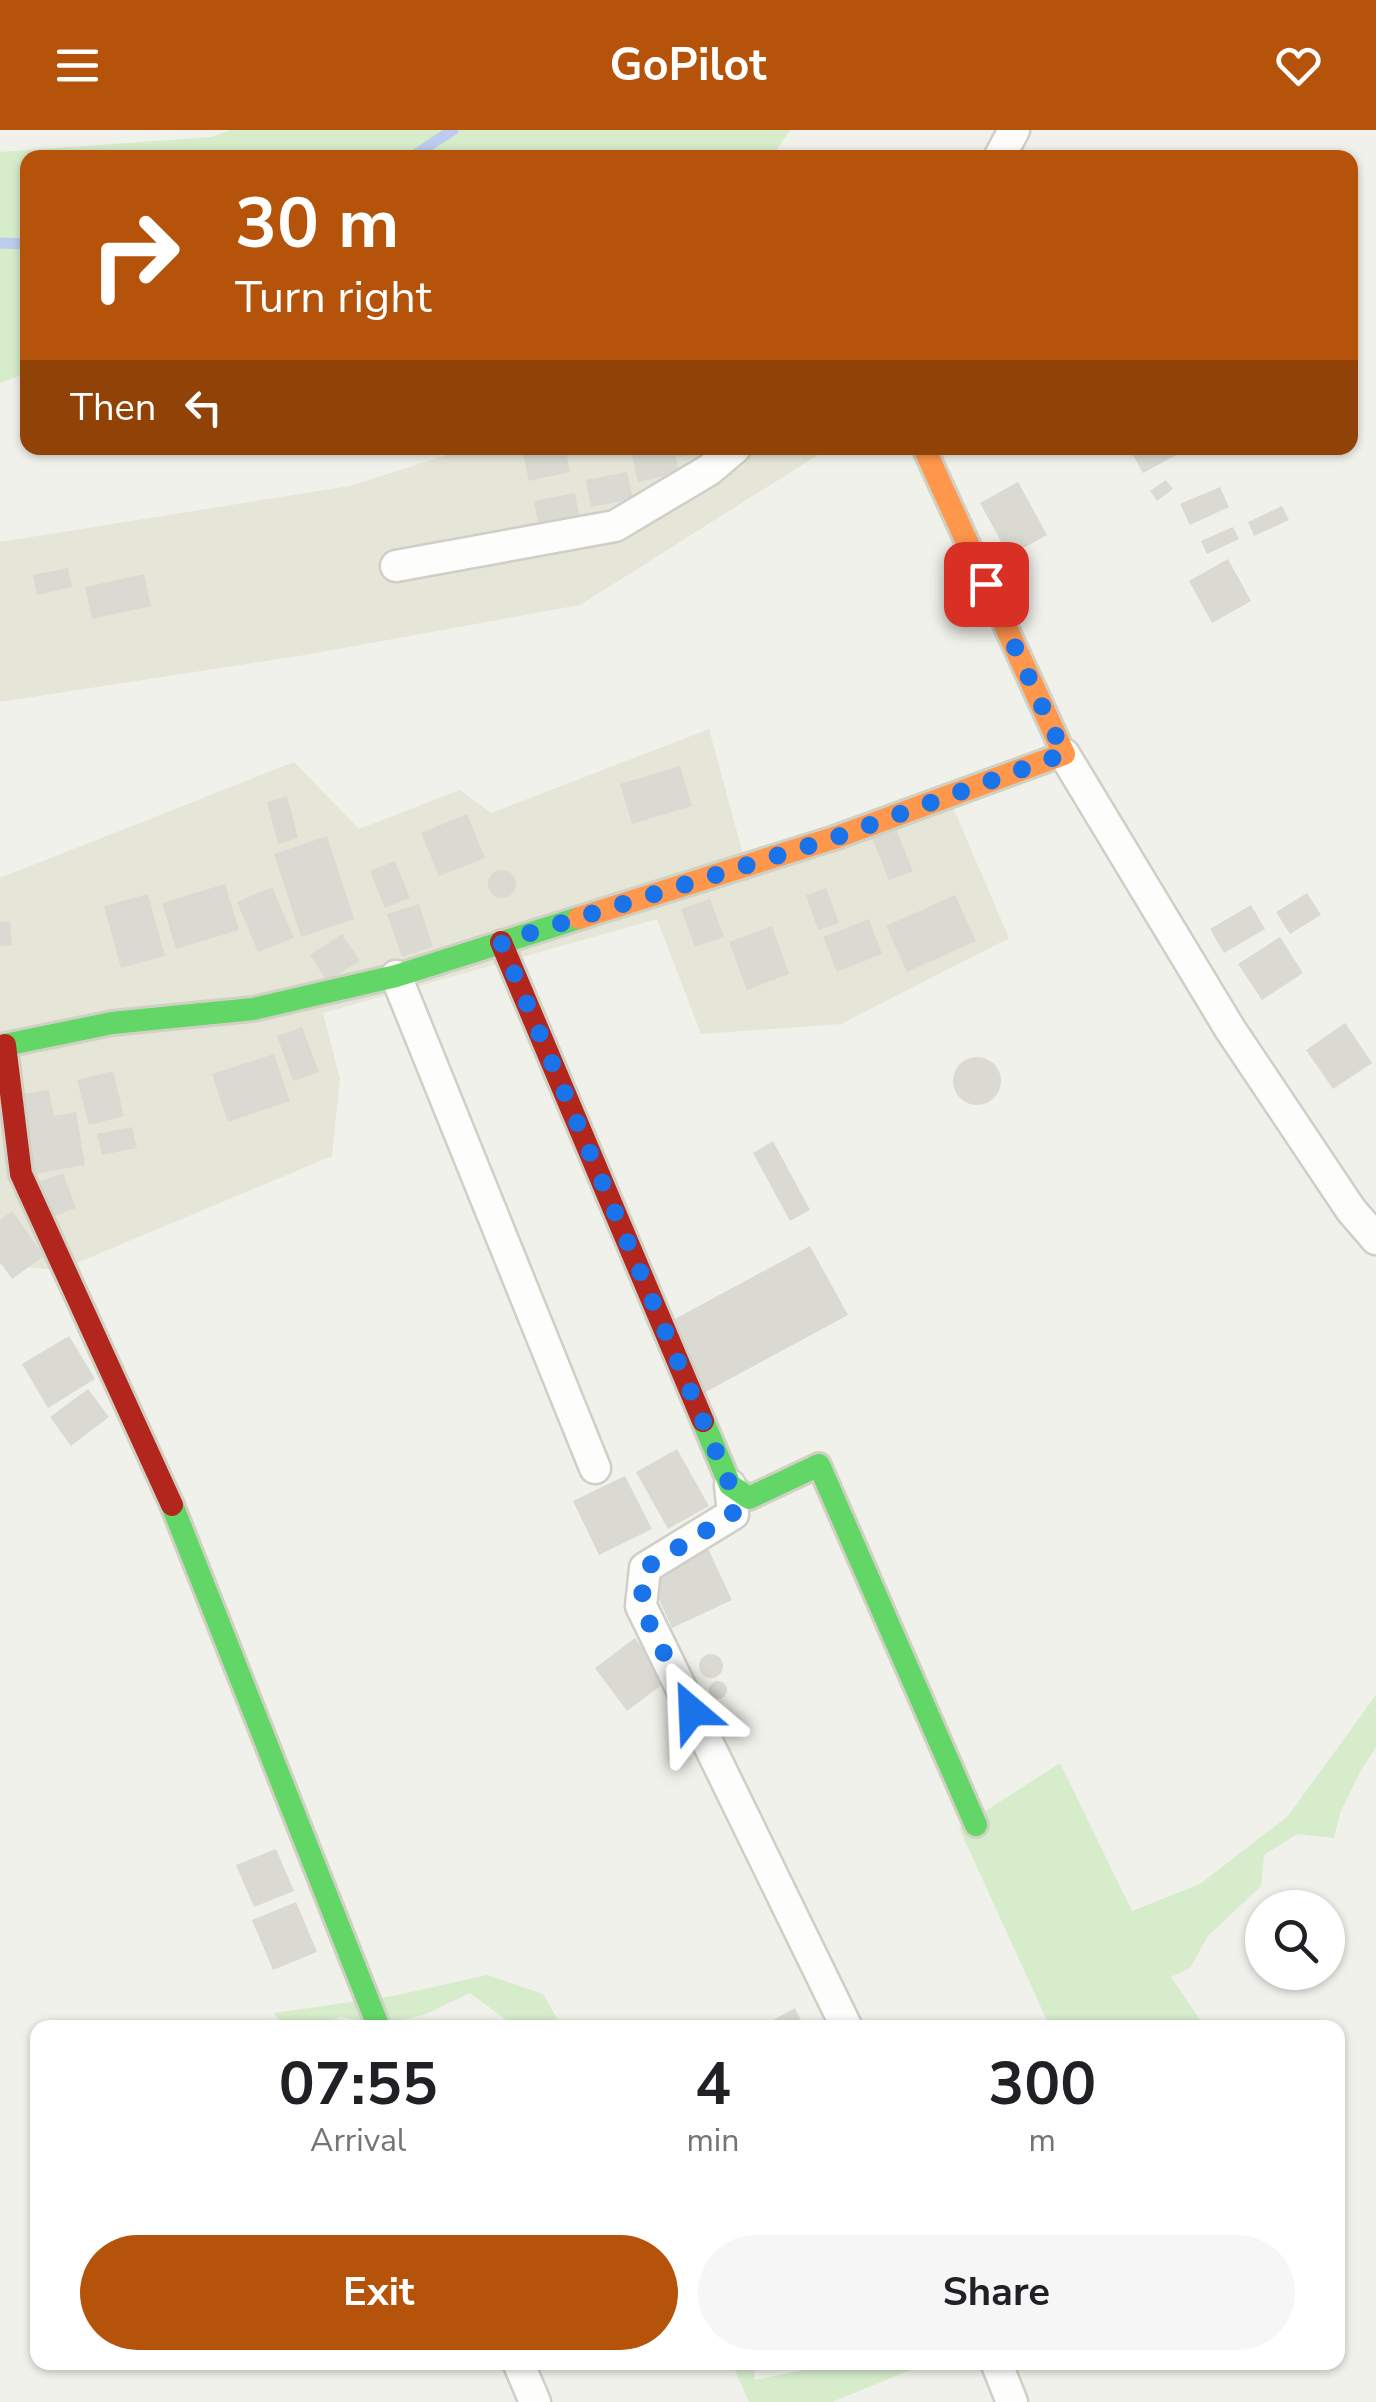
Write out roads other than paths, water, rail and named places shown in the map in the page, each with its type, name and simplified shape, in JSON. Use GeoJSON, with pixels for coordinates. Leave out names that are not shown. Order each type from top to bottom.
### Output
{"type":"FeatureCollection","features":[{"type":"Feature","properties":{"kind":"street"},"geometry":{"type":"LineString","coordinates":[[396,566],[616,526],[710,470],[728,455]]}},
{"type":"Feature","properties":{"kind":"street"},"geometry":{"type":"LineString","coordinates":[[927,455],[1064,754],[1230,1030],[1351,1210],[1376,1239]]}},
{"type":"Feature","properties":{"kind":"street"},"geometry":{"type":"LineString","coordinates":[[377,2020],[178,1519],[21,1174],[3,1045],[112,1024],[253,1010],[396,976],[834,838],[1064,754]]}},
{"type":"Feature","properties":{"kind":"street"},"geometry":{"type":"LineString","coordinates":[[501,942],[730,1485],[733,1514],[645,1568],[641,1606],[843,2020]]}},
{"type":"Feature","properties":{"kind":"street"},"geometry":{"type":"LineString","coordinates":[[396,976],[595,1468]]}},
{"type":"Feature","properties":{"kind":"street"},"geometry":{"type":"LineString","coordinates":[[730,1485],[749,1498],[820,1464],[976,1825]]}},
{"type":"Feature","properties":{"kind":"street"},"geometry":{"type":"LineString","coordinates":[[521,2370],[535,2402]]}},
{"type":"Feature","properties":{"kind":"street"},"geometry":{"type":"LineString","coordinates":[[999,2370],[1012,2402]]}},
{"type":"Feature","properties":{"kind":"waterway"},"geometry":{"type":"LineString","coordinates":[[422,150],[453,130]]}},
{"type":"Feature","properties":{"kind":"waterway"},"geometry":{"type":"LineString","coordinates":[[0,243],[20,244]]}}]}
